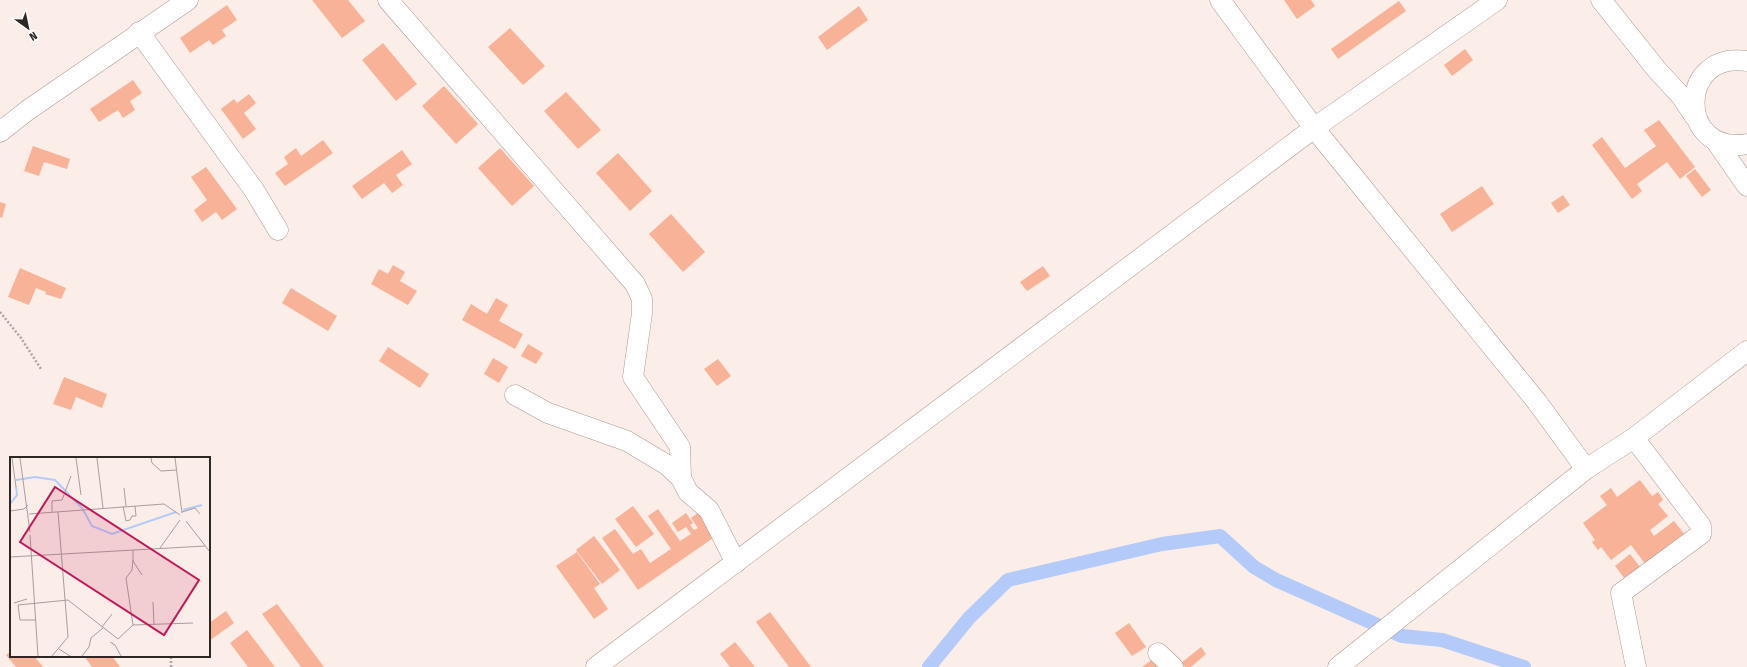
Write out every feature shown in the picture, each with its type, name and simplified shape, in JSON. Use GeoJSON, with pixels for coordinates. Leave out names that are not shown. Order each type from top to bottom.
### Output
{"type":"FeatureCollection","features":[{"type":"Feature","properties":{"kind":"street"},"geometry":{"type":"LineString","coordinates":[[0,132],[139,32],[188,0]]}},
{"type":"Feature","properties":{"kind":"street"},"geometry":{"type":"LineString","coordinates":[[388,0],[635,284],[642,299],[642,313],[633,377],[680,447],[681,478]]}},
{"type":"Feature","properties":{"kind":"street"},"geometry":{"type":"LineString","coordinates":[[1220,0],[1314,128],[1537,402],[1586,469]]}},
{"type":"Feature","properties":{"kind":"street"},"geometry":{"type":"LineString","coordinates":[[596,667],[1314,128],[1497,0]]}},
{"type":"Feature","properties":{"kind":"street"},"geometry":{"type":"LineString","coordinates":[[1601,0],[1657,70],[1681,96],[1704,131],[1715,140],[1747,186]]}},
{"type":"Feature","properties":{"kind":"street"},"geometry":{"type":"LineString","coordinates":[[139,32],[254,190],[278,230]]}},
{"type":"Feature","properties":{"kind":"street"},"geometry":{"type":"LineString","coordinates":[[1657,70],[1678,79],[1690,79],[1722,62],[1736,59],[1747,61]]}},
{"type":"Feature","properties":{"kind":"street"},"geometry":{"type":"LineString","coordinates":[[1696,119],[1693,105],[1695,92],[1700,79],[1710,69]]}},
{"type":"Feature","properties":{"kind":"street"},"geometry":{"type":"LineString","coordinates":[[1715,140],[1726,144],[1747,144]]}},
{"type":"Feature","properties":{"kind":"street"},"geometry":{"type":"LineString","coordinates":[[1338,667],[1366,647],[1586,469],[1634,438],[1747,351]]}},
{"type":"Feature","properties":{"kind":"street"},"geometry":{"type":"LineString","coordinates":[[515,395],[548,413],[628,441],[668,465],[681,478],[688,492],[709,510],[736,563]]}},
{"type":"Feature","properties":{"kind":"street"},"geometry":{"type":"LineString","coordinates":[[1634,438],[1701,526],[1700,534],[1621,593],[1636,667]]}},
{"type":"Feature","properties":{"kind":"street"},"geometry":{"type":"LineString","coordinates":[[1158,653],[1173,667]]}},
{"type":"Feature","properties":{"kind":"path"},"geometry":{"type":"LineString","coordinates":[[0,312],[21,338],[41,369]]}},
{"type":"Feature","properties":{"kind":"building"},"geometry":{"type":"Polygon","coordinates":[[[312,0],[348,0],[365,21],[342,38],[312,0]]]}},
{"type":"Feature","properties":{"kind":"building"},"geometry":{"type":"Polygon","coordinates":[[[1284,0],[1311,0],[1315,6],[1297,19],[1284,0]]]}},
{"type":"Feature","properties":{"kind":"building"},"geometry":{"type":"Polygon","coordinates":[[[1399,1],[1406,11],[1338,59],[1331,49],[1399,1]]]}},
{"type":"Feature","properties":{"kind":"building"},"geometry":{"type":"Polygon","coordinates":[[[227,5],[237,20],[222,30],[226,36],[213,45],[209,40],[190,53],[180,38],[227,5]]]}},
{"type":"Feature","properties":{"kind":"building"},"geometry":{"type":"Polygon","coordinates":[[[859,6],[868,20],[827,50],[818,37],[859,6]]]}},
{"type":"Feature","properties":{"kind":"building"},"geometry":{"type":"Polygon","coordinates":[[[510,28],[545,66],[523,85],[488,47],[510,28]]]}},
{"type":"Feature","properties":{"kind":"building"},"geometry":{"type":"Polygon","coordinates":[[[383,43],[417,84],[396,101],[362,60],[383,43]]]}},
{"type":"Feature","properties":{"kind":"building"},"geometry":{"type":"Polygon","coordinates":[[[1465,49],[1473,60],[1452,76],[1444,65],[1465,49]]]}},
{"type":"Feature","properties":{"kind":"building"},"geometry":{"type":"Polygon","coordinates":[[[133,80],[142,93],[130,101],[135,110],[123,118],[118,110],[99,122],[90,109],[133,80]]]}},
{"type":"Feature","properties":{"kind":"building"},"geometry":{"type":"Polygon","coordinates":[[[444,86],[478,124],[456,144],[422,106],[444,86]]]}},
{"type":"Feature","properties":{"kind":"building"},"geometry":{"type":"Polygon","coordinates":[[[566,92],[601,130],[578,149],[544,111],[566,92]]]}},
{"type":"Feature","properties":{"kind":"building"},"geometry":{"type":"Polygon","coordinates":[[[249,94],[256,103],[244,113],[256,129],[243,139],[221,109],[234,99],[237,103],[249,94]]]}},
{"type":"Feature","properties":{"kind":"building"},"geometry":{"type":"Polygon","coordinates":[[[1659,120],[1695,167],[1680,179],[1667,162],[1637,184],[1642,191],[1632,199],[1592,145],[1602,137],[1625,168],[1656,146],[1644,130],[1659,120]]]}},
{"type":"Feature","properties":{"kind":"building"},"geometry":{"type":"Polygon","coordinates":[[[323,140],[333,153],[285,186],[275,173],[288,164],[284,157],[296,148],[301,156],[323,140]]]}},
{"type":"Feature","properties":{"kind":"building"},"geometry":{"type":"Polygon","coordinates":[[[33,146],[70,159],[67,169],[44,162],[39,176],[24,171],[33,146]]]}},
{"type":"Feature","properties":{"kind":"building"},"geometry":{"type":"Polygon","coordinates":[[[500,148],[534,186],[512,206],[478,168],[500,148]]]}},
{"type":"Feature","properties":{"kind":"building"},"geometry":{"type":"Polygon","coordinates":[[[402,150],[412,164],[396,175],[403,185],[392,193],[384,183],[362,199],[352,186],[402,150]]]}},
{"type":"Feature","properties":{"kind":"building"},"geometry":{"type":"Polygon","coordinates":[[[618,153],[652,191],[630,211],[596,173],[618,153]]]}},
{"type":"Feature","properties":{"kind":"building"},"geometry":{"type":"Polygon","coordinates":[[[206,167],[237,209],[222,220],[216,212],[202,222],[194,210],[207,200],[191,177],[206,167]]]}},
{"type":"Feature","properties":{"kind":"building"},"geometry":{"type":"Polygon","coordinates":[[[1695,169],[1711,190],[1702,197],[1686,176],[1695,169]]]}},
{"type":"Feature","properties":{"kind":"building"},"geometry":{"type":"Polygon","coordinates":[[[1482,186],[1494,204],[1452,232],[1440,214],[1482,186]]]}},
{"type":"Feature","properties":{"kind":"building"},"geometry":{"type":"Polygon","coordinates":[[[1563,195],[1570,205],[1558,213],[1551,203],[1563,195]]]}},
{"type":"Feature","properties":{"kind":"building"},"geometry":{"type":"Polygon","coordinates":[[[0,202],[6,204],[2,218],[0,217],[0,202]]]}},
{"type":"Feature","properties":{"kind":"building"},"geometry":{"type":"Polygon","coordinates":[[[671,214],[705,252],[683,272],[649,234],[671,214]]]}},
{"type":"Feature","properties":{"kind":"building"},"geometry":{"type":"Polygon","coordinates":[[[393,265],[405,272],[400,281],[417,291],[408,305],[371,284],[379,269],[388,274],[393,265]]]}},
{"type":"Feature","properties":{"kind":"building"},"geometry":{"type":"Polygon","coordinates":[[[1043,266],[1050,276],[1027,291],[1020,282],[1043,266]]]}},
{"type":"Feature","properties":{"kind":"building"},"geometry":{"type":"Polygon","coordinates":[[[20,268],[66,288],[61,299],[45,294],[46,292],[36,288],[29,305],[8,297],[20,268]]]}},
{"type":"Feature","properties":{"kind":"building"},"geometry":{"type":"Polygon","coordinates":[[[291,288],[337,316],[328,331],[282,303],[291,288]]]}},
{"type":"Feature","properties":{"kind":"building"},"geometry":{"type":"Polygon","coordinates":[[[496,298],[508,305],[499,321],[523,334],[515,349],[462,320],[471,304],[487,314],[496,298]]]}},
{"type":"Feature","properties":{"kind":"building"},"geometry":{"type":"Polygon","coordinates":[[[528,344],[543,353],[536,364],[521,356],[528,344]]]}},
{"type":"Feature","properties":{"kind":"building"},"geometry":{"type":"Polygon","coordinates":[[[388,347],[429,374],[420,388],[379,361],[388,347]]]}},
{"type":"Feature","properties":{"kind":"building"},"geometry":{"type":"Polygon","coordinates":[[[493,358],[508,367],[499,383],[484,374],[493,358]]]}},
{"type":"Feature","properties":{"kind":"building"},"geometry":{"type":"Polygon","coordinates":[[[718,359],[731,376],[717,386],[704,369],[718,359]]]}},
{"type":"Feature","properties":{"kind":"building"},"geometry":{"type":"Polygon","coordinates":[[[64,377],[107,394],[102,408],[76,397],[71,410],[53,404],[64,377]]]}},
{"type":"Feature","properties":{"kind":"building"},"geometry":{"type":"Polygon","coordinates":[[[1640,480],[1652,496],[1658,492],[1663,500],[1658,504],[1668,516],[1650,530],[1654,536],[1674,521],[1685,535],[1646,565],[1631,545],[1611,560],[1601,547],[1598,550],[1592,542],[1595,540],[1583,523],[1607,505],[1600,496],[1611,488],[1617,497],[1640,480]]]}},
{"type":"Feature","properties":{"kind":"building"},"geometry":{"type":"Polygon","coordinates":[[[633,506],[654,534],[636,547],[615,519],[633,506]]]}},
{"type":"Feature","properties":{"kind":"building"},"geometry":{"type":"Polygon","coordinates":[[[658,509],[680,541],[691,534],[686,527],[678,532],[672,523],[686,513],[693,523],[690,525],[694,530],[698,528],[691,518],[699,512],[716,536],[638,590],[602,538],[615,529],[633,554],[641,549],[650,563],[671,549],[648,516],[658,509]]]}},
{"type":"Feature","properties":{"kind":"building"},"geometry":{"type":"Polygon","coordinates":[[[594,536],[620,570],[602,584],[576,550],[594,536]]]}},
{"type":"Feature","properties":{"kind":"building"},"geometry":{"type":"Polygon","coordinates":[[[577,552],[600,584],[594,588],[608,609],[594,619],[556,566],[577,552]]]}},
{"type":"Feature","properties":{"kind":"building"},"geometry":{"type":"Polygon","coordinates":[[[1630,554],[1641,568],[1625,579],[1615,566],[1630,554]]]}},
{"type":"Feature","properties":{"kind":"building"},"geometry":{"type":"Polygon","coordinates":[[[277,604],[324,667],[301,667],[262,614],[277,604]]]}},
{"type":"Feature","properties":{"kind":"building"},"geometry":{"type":"Polygon","coordinates":[[[226,611],[234,623],[210,640],[210,622],[226,611]]]}},
{"type":"Feature","properties":{"kind":"building"},"geometry":{"type":"Polygon","coordinates":[[[770,612],[811,667],[789,667],[756,622],[770,612]]]}},
{"type":"Feature","properties":{"kind":"building"},"geometry":{"type":"Polygon","coordinates":[[[1129,623],[1146,647],[1132,656],[1115,633],[1129,623]]]}},
{"type":"Feature","properties":{"kind":"building"},"geometry":{"type":"Polygon","coordinates":[[[247,630],[275,667],[248,667],[230,643],[247,630]]]}},
{"type":"Feature","properties":{"kind":"building"},"geometry":{"type":"Polygon","coordinates":[[[735,642],[755,667],[730,667],[720,654],[735,642]]]}},
{"type":"Feature","properties":{"kind":"building"},"geometry":{"type":"Polygon","coordinates":[[[1201,647],[1206,654],[1191,667],[1185,667],[1181,663],[1201,647]]]}},
{"type":"Feature","properties":{"kind":"building"},"geometry":{"type":"Polygon","coordinates":[[[10,652],[10,657],[35,657],[43,667],[16,667],[6,655],[10,652]]]}},
{"type":"Feature","properties":{"kind":"building"},"geometry":{"type":"Polygon","coordinates":[[[85,657],[113,657],[120,667],[92,667],[85,657]]]}},
{"type":"Feature","properties":{"kind":"building"},"geometry":{"type":"Polygon","coordinates":[[[1153,659],[1159,667],[1142,667],[1153,659]]]}},
{"type":"Feature","properties":{"kind":"waterway"},"geometry":{"type":"LineString","coordinates":[[929,667],[969,618],[1008,580],[1162,544],[1220,536],[1254,567],[1276,580],[1402,636],[1442,640],[1524,667]]}}]}
